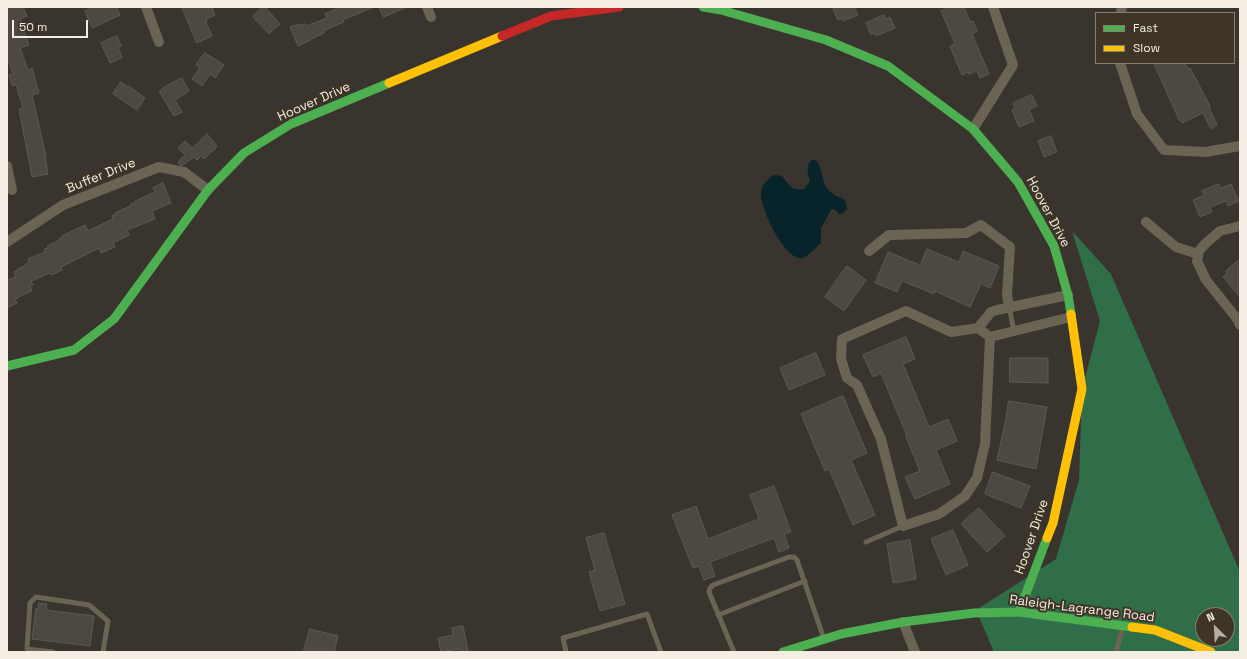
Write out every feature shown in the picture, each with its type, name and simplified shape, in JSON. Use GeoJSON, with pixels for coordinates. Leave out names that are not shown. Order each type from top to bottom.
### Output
{"type":"FeatureCollection","features":[{"type":"Feature","properties":{"kind":"street"},"geometry":{"type":"LineString","coordinates":[[146,7],[159,42]]}},
{"type":"Feature","properties":{"kind":"street"},"geometry":{"type":"LineString","coordinates":[[427,7],[431,17]]}},
{"type":"Feature","properties":{"kind":"street","name":"Hoover Drive"},"geometry":{"type":"LineString","coordinates":[[7,366],[74,350],[114,319],[208,190],[244,153],[291,124],[551,16],[619,7]]}},
{"type":"Feature","properties":{"kind":"street","name":"Hoover Drive"},"geometry":{"type":"LineString","coordinates":[[703,7],[721,10],[826,40],[888,66],[973,129],[1018,182],[1054,246],[1068,295],[1070,317],[1082,389],[1053,523],[1019,612]]}},
{"type":"Feature","properties":{"kind":"street"},"geometry":{"type":"LineString","coordinates":[[973,129],[1013,65],[993,7]]}},
{"type":"Feature","properties":{"kind":"street"},"geometry":{"type":"LineString","coordinates":[[1120,64],[1137,114],[1164,150],[1205,152],[1240,146]]}},
{"type":"Feature","properties":{"kind":"street"},"geometry":{"type":"LineString","coordinates":[[7,166],[12,190]]}},
{"type":"Feature","properties":{"kind":"street","name":"Buffer Drive"},"geometry":{"type":"LineString","coordinates":[[7,242],[63,205],[159,167],[184,172],[208,190]]}},
{"type":"Feature","properties":{"kind":"street"},"geometry":{"type":"LineString","coordinates":[[1146,222],[1176,247],[1198,254]]}},
{"type":"Feature","properties":{"kind":"street"},"geometry":{"type":"LineString","coordinates":[[869,251],[889,235],[966,233],[981,225],[1010,246],[1007,295],[1009,306]]}},
{"type":"Feature","properties":{"kind":"street"},"geometry":{"type":"LineString","coordinates":[[1239,321],[1206,280],[1197,261],[1198,254],[1205,244],[1220,231],[1240,226]]}},
{"type":"Feature","properties":{"kind":"street"},"geometry":{"type":"LineString","coordinates":[[990,337],[985,444],[977,478],[965,496],[939,514],[903,526],[881,439],[857,385],[847,378],[841,359],[842,339],[906,311],[951,332],[978,328],[991,312],[1009,306],[1068,295]]}},
{"type":"Feature","properties":{"kind":"street"},"geometry":{"type":"LineString","coordinates":[[990,337],[1070,317]]}},
{"type":"Feature","properties":{"kind":"street"},"geometry":{"type":"LineString","coordinates":[[978,328],[990,337]]}},
{"type":"Feature","properties":{"kind":"street","name":"Raleigh-Lagrange Road"},"geometry":{"type":"LineString","coordinates":[[783,652],[841,634],[903,622],[974,614],[1019,612],[1154,630],[1211,652]]}},
{"type":"Feature","properties":{"kind":"street"},"geometry":{"type":"LineString","coordinates":[[903,622],[915,652]]}},
{"type":"Feature","properties":{"kind":"lane"},"geometry":{"type":"LineString","coordinates":[[1009,306],[1014,331]]}},
{"type":"Feature","properties":{"kind":"lane"},"geometry":{"type":"LineString","coordinates":[[866,542],[903,526]]}},
{"type":"Feature","properties":{"kind":"lane"},"geometry":{"type":"LineString","coordinates":[[734,652],[709,592],[710,588],[713,585],[789,557],[794,557],[797,560],[824,639]]}},
{"type":"Feature","properties":{"kind":"lane"},"geometry":{"type":"LineString","coordinates":[[718,614],[805,582]]}},
{"type":"Feature","properties":{"kind":"lane"},"geometry":{"type":"LineString","coordinates":[[53,652],[27,649],[30,604],[36,597],[89,605],[108,621],[103,652]]}},
{"type":"Feature","properties":{"kind":"lane"},"geometry":{"type":"LineString","coordinates":[[566,652],[563,638],[647,614],[661,652]]}},
{"type":"Feature","properties":{"kind":"lane"},"geometry":{"type":"LineString","coordinates":[[1116,652],[1123,626]]}},
{"type":"Feature","properties":{"kind":"green space"},"geometry":{"type":"Polygon","coordinates":[[[1072,231],[1111,274],[1240,572],[1240,652],[994,652],[976,610],[1056,559],[1079,480],[1082,389],[1100,321],[1072,231]]]}},
{"type":"Feature","properties":{"kind":"water"},"geometry":{"type":"Polygon","coordinates":[[[812,160],[816,160],[818,163],[826,187],[836,196],[843,198],[846,202],[847,209],[843,213],[839,214],[834,209],[831,210],[821,228],[821,243],[809,254],[801,258],[794,256],[780,241],[768,219],[761,199],[761,192],[764,184],[774,175],[782,176],[789,185],[796,189],[804,189],[810,181],[808,164],[812,160]]]}},
{"type":"Feature","properties":{"kind":"building"},"geometry":{"type":"Polygon","coordinates":[[[7,7],[23,7],[27,16],[20,19],[29,45],[20,48],[28,70],[32,68],[39,93],[32,95],[46,156],[48,174],[32,177],[19,109],[23,108],[16,85],[12,86],[9,75],[13,74],[7,57],[7,7]]]}},
{"type":"Feature","properties":{"kind":"building"},"geometry":{"type":"Polygon","coordinates":[[[95,7],[116,7],[120,15],[92,28],[85,11],[95,7]]]}},
{"type":"Feature","properties":{"kind":"building"},"geometry":{"type":"Polygon","coordinates":[[[182,7],[212,7],[215,15],[206,19],[206,22],[212,36],[197,43],[182,7]]]}},
{"type":"Feature","properties":{"kind":"building"},"geometry":{"type":"Polygon","coordinates":[[[262,7],[265,7],[280,24],[269,34],[253,17],[262,7]]]}},
{"type":"Feature","properties":{"kind":"building"},"geometry":{"type":"Polygon","coordinates":[[[341,7],[374,7],[343,20],[344,22],[323,31],[324,33],[298,46],[290,27],[299,24],[300,26],[305,24],[306,26],[327,18],[325,14],[341,7]]]}},
{"type":"Feature","properties":{"kind":"building"},"geometry":{"type":"Polygon","coordinates":[[[379,7],[407,7],[384,17],[379,7]]]}},
{"type":"Feature","properties":{"kind":"building"},"geometry":{"type":"Polygon","coordinates":[[[838,7],[854,7],[858,15],[843,21],[842,18],[838,20],[833,9],[838,7]]]}},
{"type":"Feature","properties":{"kind":"building"},"geometry":{"type":"Polygon","coordinates":[[[950,7],[964,7],[970,22],[973,21],[977,31],[972,34],[989,74],[980,78],[977,71],[969,74],[968,72],[962,75],[950,46],[955,44],[941,11],[950,7]]]}},
{"type":"Feature","properties":{"kind":"building"},"geometry":{"type":"Polygon","coordinates":[[[884,15],[886,19],[890,17],[895,28],[876,36],[875,33],[871,35],[866,23],[884,15]]]}},
{"type":"Feature","properties":{"kind":"building"},"geometry":{"type":"Polygon","coordinates":[[[117,36],[121,46],[118,47],[122,58],[110,63],[101,43],[117,36]]]}},
{"type":"Feature","properties":{"kind":"building"},"geometry":{"type":"Polygon","coordinates":[[[205,53],[224,65],[215,78],[210,74],[202,86],[192,79],[200,68],[196,65],[205,53]]]}},
{"type":"Feature","properties":{"kind":"building"},"geometry":{"type":"Polygon","coordinates":[[[1154,64],[1186,64],[1188,69],[1190,68],[1209,104],[1209,108],[1217,125],[1211,129],[1203,113],[1182,123],[1154,64]]]}},
{"type":"Feature","properties":{"kind":"building"},"geometry":{"type":"Polygon","coordinates":[[[182,78],[189,91],[175,100],[182,112],[174,116],[159,91],[182,78]]]}},
{"type":"Feature","properties":{"kind":"building"},"geometry":{"type":"Polygon","coordinates":[[[121,82],[145,98],[137,110],[113,94],[121,82]]]}},
{"type":"Feature","properties":{"kind":"building"},"geometry":{"type":"Polygon","coordinates":[[[1032,95],[1037,106],[1029,110],[1034,121],[1019,127],[1012,110],[1015,108],[1013,103],[1032,95]]]}},
{"type":"Feature","properties":{"kind":"building"},"geometry":{"type":"Polygon","coordinates":[[[207,134],[217,146],[215,149],[204,159],[201,156],[197,160],[194,157],[183,165],[180,165],[178,162],[185,155],[178,148],[185,141],[192,148],[207,134]]]}},
{"type":"Feature","properties":{"kind":"building"},"geometry":{"type":"Polygon","coordinates":[[[1051,136],[1057,152],[1044,157],[1038,141],[1051,136]]]}},
{"type":"Feature","properties":{"kind":"building"},"geometry":{"type":"Polygon","coordinates":[[[163,183],[171,203],[152,211],[155,219],[127,230],[129,235],[113,243],[115,247],[101,253],[99,248],[61,267],[62,270],[31,281],[33,285],[30,286],[32,291],[15,299],[17,303],[7,308],[7,280],[16,277],[14,272],[18,270],[17,269],[27,265],[26,264],[29,262],[28,259],[45,252],[44,249],[48,248],[47,246],[60,240],[59,239],[63,237],[62,236],[85,225],[88,231],[113,219],[112,216],[116,214],[115,213],[132,205],[131,204],[136,202],[135,201],[155,192],[153,188],[163,183]]]}},
{"type":"Feature","properties":{"kind":"building"},"geometry":{"type":"Polygon","coordinates":[[[1219,184],[1221,188],[1231,184],[1239,201],[1228,206],[1226,201],[1210,207],[1212,212],[1200,217],[1193,200],[1204,195],[1202,191],[1219,184]]]}},
{"type":"Feature","properties":{"kind":"building"},"geometry":{"type":"Polygon","coordinates":[[[927,249],[959,262],[963,251],[999,266],[990,288],[981,284],[970,307],[935,291],[934,294],[902,281],[897,292],[875,283],[888,252],[920,265],[927,249]]]}},
{"type":"Feature","properties":{"kind":"building"},"geometry":{"type":"Polygon","coordinates":[[[1240,259],[1240,297],[1223,277],[1227,273],[1226,271],[1240,259]]]}},
{"type":"Feature","properties":{"kind":"building"},"geometry":{"type":"Polygon","coordinates":[[[847,266],[866,280],[844,311],[825,297],[847,266]]]}},
{"type":"Feature","properties":{"kind":"building"},"geometry":{"type":"Polygon","coordinates":[[[906,337],[915,359],[903,364],[929,427],[948,419],[957,441],[936,450],[950,484],[915,499],[905,477],[920,471],[881,373],[873,377],[863,355],[906,337]]]}},
{"type":"Feature","properties":{"kind":"building"},"geometry":{"type":"Polygon","coordinates":[[[816,353],[825,375],[789,390],[780,368],[816,353]]]}},
{"type":"Feature","properties":{"kind":"building"},"geometry":{"type":"Polygon","coordinates":[[[1010,358],[1048,358],[1048,383],[1010,382],[1010,358]]]}},
{"type":"Feature","properties":{"kind":"building"},"geometry":{"type":"Polygon","coordinates":[[[843,396],[867,453],[851,460],[875,515],[853,525],[829,469],[825,471],[801,414],[843,396]]]}},
{"type":"Feature","properties":{"kind":"building"},"geometry":{"type":"Polygon","coordinates":[[[1009,401],[1047,407],[1036,469],[997,460],[1009,401]]]}},
{"type":"Feature","properties":{"kind":"building"},"geometry":{"type":"Polygon","coordinates":[[[993,472],[1030,486],[1021,508],[985,494],[993,472]]]}},
{"type":"Feature","properties":{"kind":"building"},"geometry":{"type":"Polygon","coordinates":[[[774,486],[791,532],[784,534],[789,548],[779,552],[774,538],[710,562],[715,576],[704,580],[699,566],[693,568],[672,515],[696,506],[708,539],[759,519],[750,495],[774,486]]]}},
{"type":"Feature","properties":{"kind":"building"},"geometry":{"type":"Polygon","coordinates":[[[979,508],[1005,536],[987,552],[961,524],[979,508]]]}},
{"type":"Feature","properties":{"kind":"building"},"geometry":{"type":"Polygon","coordinates":[[[953,530],[968,565],[946,575],[931,539],[953,530]]]}},
{"type":"Feature","properties":{"kind":"building"},"geometry":{"type":"Polygon","coordinates":[[[604,533],[625,604],[600,611],[589,572],[595,570],[586,538],[604,533]]]}},
{"type":"Feature","properties":{"kind":"building"},"geometry":{"type":"Polygon","coordinates":[[[910,540],[916,579],[893,583],[887,544],[910,540]]]}},
{"type":"Feature","properties":{"kind":"building"},"geometry":{"type":"Polygon","coordinates":[[[39,603],[47,604],[46,610],[94,616],[90,646],[32,639],[36,608],[38,609],[39,603]]]}},
{"type":"Feature","properties":{"kind":"building"},"geometry":{"type":"Polygon","coordinates":[[[463,626],[468,651],[460,652],[459,649],[441,652],[438,638],[453,635],[452,628],[463,626]]]}},
{"type":"Feature","properties":{"kind":"building"},"geometry":{"type":"Polygon","coordinates":[[[310,629],[338,636],[334,652],[304,651],[310,629]]]}},
{"type":"Feature","properties":{"kind":"traffic: fast"},"geometry":{"type":"LineString","coordinates":[[703,7],[721,10],[826,40],[888,66],[973,129],[1018,182],[1054,246],[1068,295],[1071,314]]}},
{"type":"Feature","properties":{"kind":"traffic: fast"},"geometry":{"type":"LineString","coordinates":[[7,366],[74,350],[114,319],[208,190],[244,153],[291,124],[389,83]]}},
{"type":"Feature","properties":{"kind":"traffic: fast"},"geometry":{"type":"LineString","coordinates":[[1019,612],[1047,538]]}},
{"type":"Feature","properties":{"kind":"traffic: fast"},"geometry":{"type":"LineString","coordinates":[[783,652],[841,634],[903,622],[974,613],[1019,612],[1132,627]]}},
{"type":"Feature","properties":{"kind":"traffic: slow"},"geometry":{"type":"LineString","coordinates":[[389,83],[502,36]]}},
{"type":"Feature","properties":{"kind":"traffic: slow"},"geometry":{"type":"LineString","coordinates":[[1047,538],[1053,523],[1082,389],[1071,314]]}},
{"type":"Feature","properties":{"kind":"traffic: slow"},"geometry":{"type":"LineString","coordinates":[[1132,627],[1155,630],[1211,652]]}},
{"type":"Feature","properties":{"kind":"traffic: jam"},"geometry":{"type":"LineString","coordinates":[[502,36],[551,16],[619,7]]}}]}
